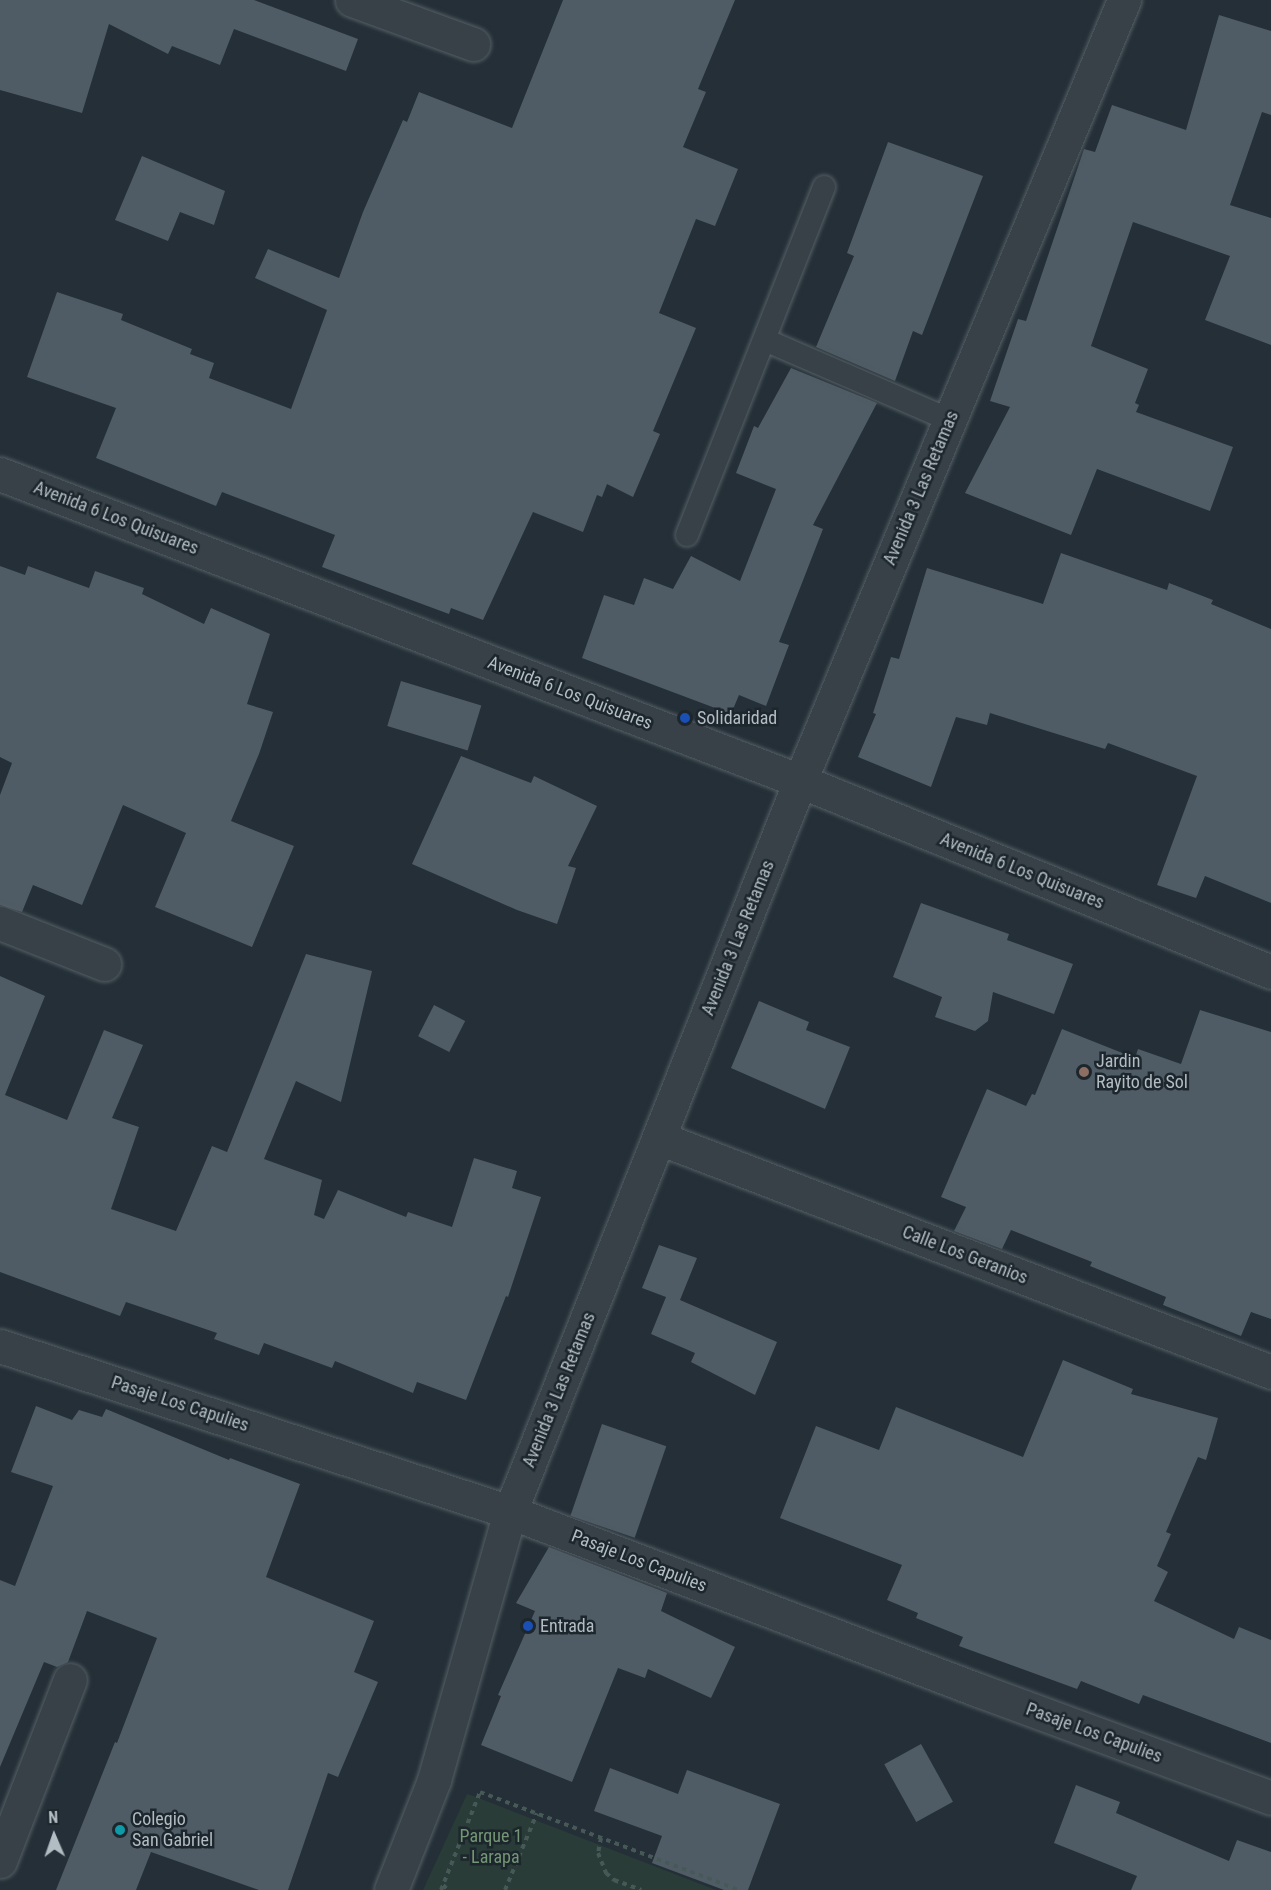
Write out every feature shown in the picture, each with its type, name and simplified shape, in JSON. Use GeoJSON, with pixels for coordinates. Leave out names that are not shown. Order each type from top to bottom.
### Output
{"type":"FeatureCollection","features":[{"type":"Feature","properties":{"kind":"street"},"geometry":{"type":"LineString","coordinates":[[352,0],[472,44]]}},
{"type":"Feature","properties":{"kind":"street","name":"Avenida 3 Las Retamas"},"geometry":{"type":"LineString","coordinates":[[391,1890],[435,1780],[510,1512],[800,781],[1124,0]]}},
{"type":"Feature","properties":{"kind":"street","name":"Avenida 6 Los Quisuares"},"geometry":{"type":"LineString","coordinates":[[0,474],[800,781],[1271,972]]}},
{"type":"Feature","properties":{"kind":"street"},"geometry":{"type":"LineString","coordinates":[[0,923],[104,964]]}},
{"type":"Feature","properties":{"kind":"street","name":"Calle Los Geranios"},"geometry":{"type":"LineString","coordinates":[[659,1138],[1271,1372]]}},
{"type":"Feature","properties":{"kind":"street","name":"Pasaje Los Capulies"},"geometry":{"type":"LineString","coordinates":[[0,1346],[510,1512],[978,1690],[1271,1798]]}},
{"type":"Feature","properties":{"kind":"street"},"geometry":{"type":"LineString","coordinates":[[0,1861],[70,1680]]}},
{"type":"Feature","properties":{"kind":"lane"},"geometry":{"type":"LineString","coordinates":[[687,535],[824,188]]}},
{"type":"Feature","properties":{"kind":"lane"},"geometry":{"type":"LineString","coordinates":[[765,340],[950,420]]}},
{"type":"Feature","properties":{"kind":"path"},"geometry":{"type":"LineString","coordinates":[[448,1890],[442,1887],[480,1792],[740,1890]]}},
{"type":"Feature","properties":{"kind":"path"},"geometry":{"type":"LineString","coordinates":[[506,1890],[537,1813]]}},
{"type":"Feature","properties":{"kind":"path"},"geometry":{"type":"LineString","coordinates":[[601,1838],[598,1853],[606,1873],[615,1880],[641,1890]]}},
{"type":"Feature","properties":{"kind":"green space","name":"Parque 1 - Larapa"},"geometry":{"type":"Polygon","coordinates":[[[467,1794],[476,1797],[716,1890],[423,1890],[467,1794]]]}},
{"type":"Feature","properties":{"kind":"building"},"geometry":{"type":"Polygon","coordinates":[[[0,0],[254,0],[358,39],[346,71],[234,29],[220,65],[172,46],[168,54],[109,24],[82,113],[0,90],[0,0]]]}},
{"type":"Feature","properties":{"kind":"building"},"geometry":{"type":"Polygon","coordinates":[[[563,0],[735,0],[698,89],[706,92],[683,147],[738,169],[715,226],[696,219],[659,313],[696,328],[653,431],[660,434],[633,497],[607,484],[602,497],[597,495],[583,532],[533,512],[483,620],[451,608],[449,614],[322,567],[335,535],[222,492],[216,506],[96,458],[116,408],[27,377],[57,292],[123,314],[121,320],[192,349],[190,354],[214,363],[209,378],[291,409],[327,310],[255,278],[268,249],[339,278],[363,212],[403,120],[407,122],[419,92],[512,128],[563,0]]]}},
{"type":"Feature","properties":{"kind":"building"},"geometry":{"type":"Polygon","coordinates":[[[1219,15],[1271,31],[1271,115],[1262,112],[1230,205],[1271,218],[1271,345],[1205,320],[1230,256],[1133,222],[1091,346],[1148,369],[1135,403],[1139,405],[1136,412],[1233,447],[1210,511],[1097,469],[1071,535],[965,493],[1010,407],[990,401],[1018,319],[1026,321],[1084,149],[1095,152],[1112,105],[1186,130],[1219,15]]]}},
{"type":"Feature","properties":{"kind":"building"},"geometry":{"type":"Polygon","coordinates":[[[888,142],[983,176],[922,335],[913,331],[895,381],[816,347],[854,256],[847,253],[888,142]]]}},
{"type":"Feature","properties":{"kind":"building"},"geometry":{"type":"Polygon","coordinates":[[[142,156],[225,191],[214,225],[180,212],[168,241],[115,220],[142,156]]]}},
{"type":"Feature","properties":{"kind":"building"},"geometry":{"type":"Polygon","coordinates":[[[791,368],[877,403],[813,525],[823,529],[779,642],[789,645],[766,706],[739,695],[731,714],[582,658],[604,595],[634,605],[644,578],[673,589],[691,556],[740,581],[776,489],[736,473],[754,426],[758,428],[791,368]]]}},
{"type":"Feature","properties":{"kind":"building"},"geometry":{"type":"Polygon","coordinates":[[[1061,553],[1167,590],[1169,583],[1213,600],[1211,604],[1271,629],[1271,903],[1205,876],[1196,898],[1157,885],[1197,776],[1108,743],[1105,749],[990,713],[987,725],[956,717],[931,787],[858,757],[876,714],[873,713],[891,657],[899,659],[927,568],[1043,604],[1061,553]]]}},
{"type":"Feature","properties":{"kind":"building"},"geometry":{"type":"Polygon","coordinates":[[[0,566],[25,575],[28,566],[89,588],[95,571],[144,588],[142,594],[204,624],[211,608],[270,634],[247,704],[273,712],[259,754],[231,821],[294,846],[252,947],[155,907],[186,833],[123,805],[82,905],[33,885],[22,912],[0,905],[0,795],[12,763],[0,757],[0,566]]]}},
{"type":"Feature","properties":{"kind":"building"},"geometry":{"type":"Polygon","coordinates":[[[401,681],[481,706],[468,751],[387,726],[401,681]]]}},
{"type":"Feature","properties":{"kind":"building"},"geometry":{"type":"Polygon","coordinates":[[[461,756],[531,783],[534,776],[597,806],[568,866],[576,868],[557,924],[517,910],[412,864],[461,756]]]}},
{"type":"Feature","properties":{"kind":"building"},"geometry":{"type":"Polygon","coordinates":[[[921,903],[1009,934],[1007,940],[1073,964],[1054,1014],[993,992],[988,1021],[975,1031],[935,1017],[942,997],[893,977],[921,903]]]}},
{"type":"Feature","properties":{"kind":"building"},"geometry":{"type":"Polygon","coordinates":[[[306,954],[372,971],[341,1102],[296,1081],[264,1159],[322,1180],[314,1215],[324,1219],[338,1190],[406,1217],[408,1212],[452,1227],[474,1158],[517,1171],[512,1188],[541,1197],[508,1297],[506,1296],[466,1400],[417,1382],[413,1393],[335,1361],[332,1368],[264,1343],[259,1355],[214,1339],[217,1333],[126,1302],[120,1316],[0,1272],[0,976],[45,996],[5,1095],[67,1120],[104,1030],[143,1045],[112,1118],[139,1127],[111,1209],[176,1231],[212,1146],[227,1152],[306,954]]]}},
{"type":"Feature","properties":{"kind":"building"},"geometry":{"type":"Polygon","coordinates":[[[759,1001],[809,1022],[806,1030],[850,1047],[825,1109],[731,1068],[759,1001]]]}},
{"type":"Feature","properties":{"kind":"building"},"geometry":{"type":"Polygon","coordinates":[[[434,1005],[465,1021],[449,1052],[418,1036],[434,1005]]]}},
{"type":"Feature","properties":{"kind":"building"},"geometry":{"type":"Polygon","coordinates":[[[1200,1010],[1271,1032],[1271,1319],[1251,1312],[1241,1336],[1163,1305],[1166,1297],[1090,1266],[1092,1262],[1011,1230],[1002,1249],[954,1231],[966,1207],[941,1197],[987,1089],[1026,1106],[1032,1094],[1035,1095],[1062,1029],[1135,1058],[1138,1049],[1181,1064],[1200,1010]]]}},
{"type":"Feature","properties":{"kind":"building"},"geometry":{"type":"Polygon","coordinates":[[[659,1245],[697,1258],[680,1300],[777,1342],[755,1395],[691,1362],[695,1353],[651,1334],[666,1297],[642,1288],[659,1245]]]}},
{"type":"Feature","properties":{"kind":"building"},"geometry":{"type":"Polygon","coordinates":[[[1063,1360],[1133,1389],[1131,1394],[1218,1418],[1206,1460],[1198,1457],[1166,1532],[1171,1534],[1157,1566],[1168,1572],[1154,1601],[1234,1639],[1239,1627],[1271,1640],[1271,1743],[1143,1695],[1139,1704],[1081,1681],[1077,1689],[959,1646],[963,1637],[916,1618],[918,1613],[887,1600],[902,1565],[780,1518],[816,1426],[879,1450],[896,1407],[1023,1457],[1063,1360]]]}},
{"type":"Feature","properties":{"kind":"building"},"geometry":{"type":"Polygon","coordinates":[[[36,1406],[72,1420],[79,1410],[102,1417],[106,1409],[229,1460],[230,1458],[300,1484],[266,1577],[374,1621],[354,1672],[378,1682],[338,1777],[328,1773],[288,1890],[259,1890],[151,1852],[136,1890],[56,1890],[115,1742],[117,1743],[157,1638],[87,1611],[68,1662],[57,1667],[44,1662],[0,1767],[0,1580],[15,1586],[53,1486],[11,1472],[36,1406]]]}},
{"type":"Feature","properties":{"kind":"building"},"geometry":{"type":"Polygon","coordinates":[[[602,1424],[666,1446],[635,1538],[570,1516],[602,1424]]]}},
{"type":"Feature","properties":{"kind":"building"},"geometry":{"type":"Polygon","coordinates":[[[549,1547],[667,1593],[661,1611],[735,1647],[711,1698],[648,1669],[645,1678],[618,1668],[572,1782],[481,1745],[501,1696],[498,1695],[535,1611],[516,1603],[549,1547]]]}},
{"type":"Feature","properties":{"kind":"building"},"geometry":{"type":"Polygon","coordinates":[[[921,1744],[953,1802],[916,1822],[884,1764],[921,1744]]]}},
{"type":"Feature","properties":{"kind":"building"},"geometry":{"type":"Polygon","coordinates":[[[610,1768],[678,1794],[687,1770],[780,1804],[748,1890],[724,1890],[652,1863],[662,1836],[594,1811],[610,1768]]]}},
{"type":"Feature","properties":{"kind":"building"},"geometry":{"type":"Polygon","coordinates":[[[1076,1785],[1120,1802],[1116,1813],[1229,1861],[1237,1840],[1271,1852],[1271,1890],[1131,1890],[1137,1876],[1054,1843],[1076,1785]]]}},
{"type":"Feature","properties":{"kind":"place","name":"Solidaridad"},"geometry":{"type":"Point","coordinates":[685,718]}},
{"type":"Feature","properties":{"kind":"place","name":"Jardin Rayito de Sol"},"geometry":{"type":"Point","coordinates":[1084,1072]}},
{"type":"Feature","properties":{"kind":"place","name":"Entrada"},"geometry":{"type":"Point","coordinates":[528,1626]}},
{"type":"Feature","properties":{"kind":"place","name":"Colegio San Gabriel"},"geometry":{"type":"Point","coordinates":[120,1830]}}]}
